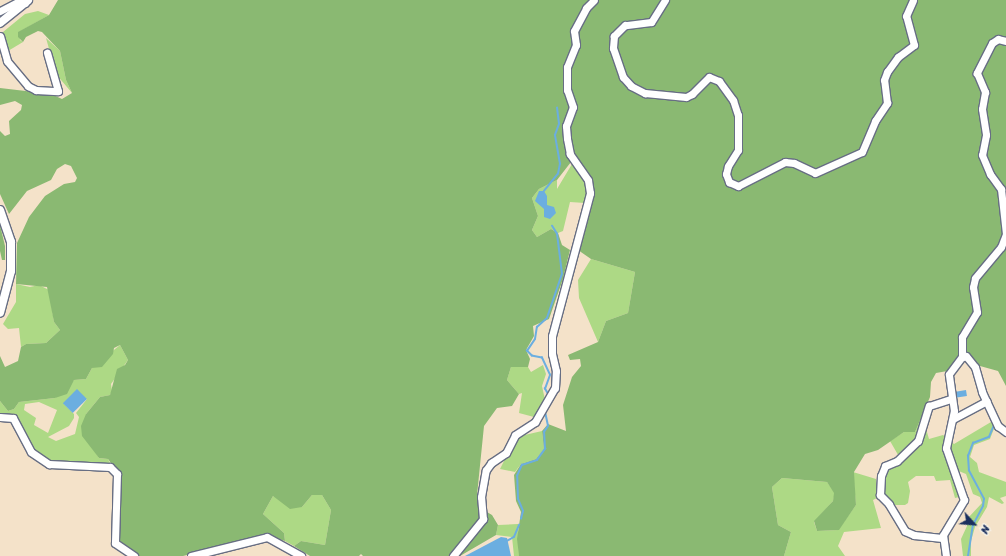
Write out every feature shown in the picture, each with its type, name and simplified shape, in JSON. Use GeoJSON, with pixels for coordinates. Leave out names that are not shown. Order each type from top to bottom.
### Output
{"type":"FeatureCollection","features":[{"type":"Feature","properties":{"kind":"main road"},"geometry":{"type":"LineString","coordinates":[[0,23],[27,1]]}},
{"type":"Feature","properties":{"kind":"main road"},"geometry":{"type":"LineString","coordinates":[[0,210],[11,242],[11,271],[0,313]]}},
{"type":"Feature","properties":{"kind":"street"},"geometry":{"type":"LineString","coordinates":[[453,556],[483,520],[481,497],[486,470],[491,463],[506,453],[515,434],[535,422],[555,388],[556,372],[550,343],[590,193],[588,180],[570,154],[567,138],[566,126],[573,107],[567,90],[567,67],[576,45],[574,31],[586,8],[594,0]]}},
{"type":"Feature","properties":{"kind":"street"},"geometry":{"type":"LineString","coordinates":[[665,0],[651,22],[626,25],[614,36],[613,48],[623,77],[631,86],[645,93],[686,97],[692,94],[708,76],[719,81],[733,100],[738,115],[738,150],[728,166],[726,174],[730,182],[738,186],[785,162],[794,163],[815,173],[862,152],[875,121],[887,103],[884,80],[887,72],[898,57],[914,44],[906,16],[913,0]]}},
{"type":"Feature","properties":{"kind":"street"},"geometry":{"type":"LineString","coordinates":[[0,11],[18,2],[27,1]]}},
{"type":"Feature","properties":{"kind":"street"},"geometry":{"type":"LineString","coordinates":[[0,36],[7,61],[28,86],[36,90],[58,91],[47,53]]}},
{"type":"Feature","properties":{"kind":"street"},"geometry":{"type":"LineString","coordinates":[[946,556],[942,538],[946,527],[964,500],[946,448],[953,419],[950,399],[949,374],[962,357],[962,337],[977,312],[974,282],[977,274],[1001,247],[1006,234],[1001,189],[987,168],[982,155],[986,135],[982,109],[985,92],[977,72],[992,43],[998,39],[1006,41]]}},
{"type":"Feature","properties":{"kind":"street"},"geometry":{"type":"LineString","coordinates":[[962,357],[966,356],[975,367],[998,426],[1006,432]]}},
{"type":"Feature","properties":{"kind":"street"},"geometry":{"type":"LineString","coordinates":[[942,538],[914,535],[905,531],[889,504],[880,494],[880,480],[885,466],[897,461],[918,441],[930,406],[950,399]]}},
{"type":"Feature","properties":{"kind":"street"},"geometry":{"type":"LineString","coordinates":[[953,419],[987,401]]}},
{"type":"Feature","properties":{"kind":"street"},"geometry":{"type":"LineString","coordinates":[[0,417],[13,418],[31,452],[49,464],[110,466],[117,474],[115,543],[134,556]]}},
{"type":"Feature","properties":{"kind":"street"},"geometry":{"type":"LineString","coordinates":[[192,556],[267,537],[287,553],[301,556]]}},
{"type":"Feature","properties":{"kind":"green space"},"geometry":{"type":"Polygon","coordinates":[[[58,0],[1006,0],[1006,386],[998,371],[980,366],[971,357],[953,370],[936,373],[931,382],[930,397],[915,432],[904,432],[878,450],[865,454],[854,472],[856,505],[839,530],[817,531],[814,521],[833,501],[834,493],[827,482],[782,478],[772,487],[778,525],[791,532],[784,556],[519,556],[517,539],[521,512],[516,501],[514,475],[521,464],[536,459],[544,449],[542,431],[548,424],[566,431],[563,405],[572,377],[581,366],[580,359],[570,360],[568,355],[598,342],[606,321],[628,313],[635,272],[591,259],[578,250],[592,195],[592,181],[580,164],[571,162],[557,180],[539,189],[532,198],[538,216],[532,230],[537,237],[551,229],[558,233],[562,245],[570,250],[563,279],[549,319],[533,326],[534,336],[526,350],[530,359],[528,367],[511,367],[507,380],[519,394],[512,406],[497,408],[484,426],[477,495],[480,508],[492,515],[498,525],[496,535],[460,556],[363,556],[361,554],[359,556],[310,556],[294,546],[301,541],[325,545],[331,510],[322,495],[312,495],[302,507],[290,509],[273,496],[263,514],[284,533],[285,541],[266,535],[183,556],[137,556],[118,542],[119,474],[108,459],[99,458],[82,436],[81,426],[86,414],[100,397],[110,395],[117,369],[125,365],[128,360],[120,345],[114,348],[113,354],[102,367],[92,368],[86,379],[74,380],[67,394],[55,398],[19,402],[14,409],[8,411],[0,401],[0,356],[5,367],[18,361],[21,347],[26,344],[46,343],[60,330],[54,322],[47,287],[16,284],[17,243],[29,217],[45,196],[64,184],[75,182],[77,178],[71,166],[65,164],[57,169],[51,180],[27,191],[9,214],[0,194],[0,131],[5,136],[10,134],[9,121],[21,110],[22,105],[15,101],[0,105],[0,88],[51,94],[62,99],[72,93],[66,80],[60,51],[42,32],[38,31],[26,37],[23,42],[18,37],[18,32],[49,15],[58,0]]]}},
{"type":"Feature","properties":{"kind":"green space"},"geometry":{"type":"Polygon","coordinates":[[[38,11],[49,15],[19,32],[20,40],[23,42],[8,51],[2,42],[3,32],[25,14],[38,11]]]}},
{"type":"Feature","properties":{"kind":"green space"},"geometry":{"type":"Polygon","coordinates":[[[46,38],[60,51],[66,80],[72,93],[56,74],[46,38]]]}},
{"type":"Feature","properties":{"kind":"green space"},"geometry":{"type":"Polygon","coordinates":[[[572,164],[587,184],[585,203],[570,202],[563,231],[558,233],[551,229],[537,237],[532,230],[538,216],[532,198],[539,189],[557,180],[557,189],[572,164]]]}},
{"type":"Feature","properties":{"kind":"green space"},"geometry":{"type":"Polygon","coordinates":[[[0,225],[5,246],[5,260],[2,260],[0,251],[0,225]]]}},
{"type":"Feature","properties":{"kind":"green space"},"geometry":{"type":"Polygon","coordinates":[[[591,259],[635,272],[628,313],[606,321],[598,342],[579,298],[578,280],[591,259]]]}},
{"type":"Feature","properties":{"kind":"green space"},"geometry":{"type":"Polygon","coordinates":[[[16,284],[30,287],[39,285],[49,290],[54,322],[60,330],[46,343],[26,344],[21,347],[19,328],[8,329],[3,324],[16,302],[16,284]]]}},
{"type":"Feature","properties":{"kind":"green space"},"geometry":{"type":"Polygon","coordinates":[[[120,345],[128,360],[111,384],[112,391],[110,395],[100,397],[86,414],[91,445],[99,458],[108,459],[111,465],[50,463],[32,450],[15,416],[0,413],[0,401],[8,411],[14,409],[19,402],[55,398],[74,380],[86,379],[92,368],[120,345]],[[87,399],[64,404],[74,414],[74,418],[69,426],[48,437],[56,441],[75,434],[79,417],[76,413],[87,399]],[[39,402],[25,404],[24,410],[36,418],[34,425],[48,433],[57,410],[39,402]]]}},
{"type":"Feature","properties":{"kind":"green space"},"geometry":{"type":"Polygon","coordinates":[[[543,365],[546,374],[542,386],[545,400],[534,417],[519,413],[522,393],[519,394],[507,380],[511,367],[528,367],[531,372],[543,365]]]}},
{"type":"Feature","properties":{"kind":"green space"},"geometry":{"type":"Polygon","coordinates":[[[922,415],[929,439],[943,435],[954,444],[991,422],[995,426],[990,439],[974,445],[970,457],[977,463],[979,472],[1006,482],[1006,496],[1000,498],[1004,503],[1002,504],[989,497],[987,507],[975,527],[971,541],[971,556],[963,556],[961,539],[967,526],[968,518],[982,503],[980,497],[973,494],[966,474],[949,467],[962,499],[961,504],[959,497],[955,498],[950,480],[936,481],[934,476],[916,476],[908,482],[910,491],[908,503],[905,505],[894,505],[883,494],[884,476],[887,469],[901,460],[890,441],[904,432],[915,432],[922,415]]]}},
{"type":"Feature","properties":{"kind":"green space"},"geometry":{"type":"Polygon","coordinates":[[[542,431],[544,449],[536,459],[521,464],[515,472],[500,469],[516,437],[542,431]]]}},
{"type":"Feature","properties":{"kind":"green space"},"geometry":{"type":"Polygon","coordinates":[[[853,472],[876,479],[877,498],[873,500],[881,528],[844,532],[838,546],[845,556],[784,556],[791,532],[778,525],[772,487],[782,478],[827,482],[835,493],[833,501],[814,522],[817,531],[838,530],[856,505],[853,472]]]}},
{"type":"Feature","properties":{"kind":"green space"},"geometry":{"type":"Polygon","coordinates":[[[312,495],[322,495],[331,510],[325,545],[301,541],[294,546],[285,541],[284,533],[263,514],[273,496],[302,507],[312,495]]]}},
{"type":"Feature","properties":{"kind":"green space"},"geometry":{"type":"Polygon","coordinates":[[[518,524],[519,556],[514,556],[512,537],[496,535],[498,525],[518,524]]]}},
{"type":"Feature","properties":{"kind":"water"},"geometry":{"type":"Polygon","coordinates":[[[539,191],[544,191],[547,196],[547,205],[554,207],[556,213],[550,219],[544,217],[544,209],[535,201],[539,191]]]}},
{"type":"Feature","properties":{"kind":"water"},"geometry":{"type":"Polygon","coordinates":[[[77,389],[87,399],[73,413],[63,403],[77,389]]]}},
{"type":"Feature","properties":{"kind":"water"},"geometry":{"type":"Polygon","coordinates":[[[966,390],[967,396],[955,398],[954,392],[966,390]]]}},
{"type":"Feature","properties":{"kind":"water"},"geometry":{"type":"Polygon","coordinates":[[[501,537],[507,538],[511,556],[465,556],[501,537]]]}},
{"type":"Feature","properties":{"kind":"waterway"},"geometry":{"type":"LineString","coordinates":[[544,191],[558,174],[560,164],[555,135],[559,124],[557,108]]}},
{"type":"Feature","properties":{"kind":"waterway"},"geometry":{"type":"LineString","coordinates":[[548,394],[545,389],[550,375],[542,358],[532,356],[527,351],[535,339],[537,327],[547,318],[562,274],[557,234],[552,226]]}},
{"type":"Feature","properties":{"kind":"waterway"},"geometry":{"type":"LineString","coordinates":[[521,519],[523,511],[518,499],[517,476],[522,465],[537,460],[545,449],[544,432],[548,426],[545,412]]}},
{"type":"Feature","properties":{"kind":"waterway"},"geometry":{"type":"LineString","coordinates":[[968,556],[973,525],[983,506],[984,499],[969,471],[968,456],[973,443],[989,437],[994,425]]}},
{"type":"Feature","properties":{"kind":"waterway"},"geometry":{"type":"LineString","coordinates":[[507,541],[514,537],[519,525]]}}]}
